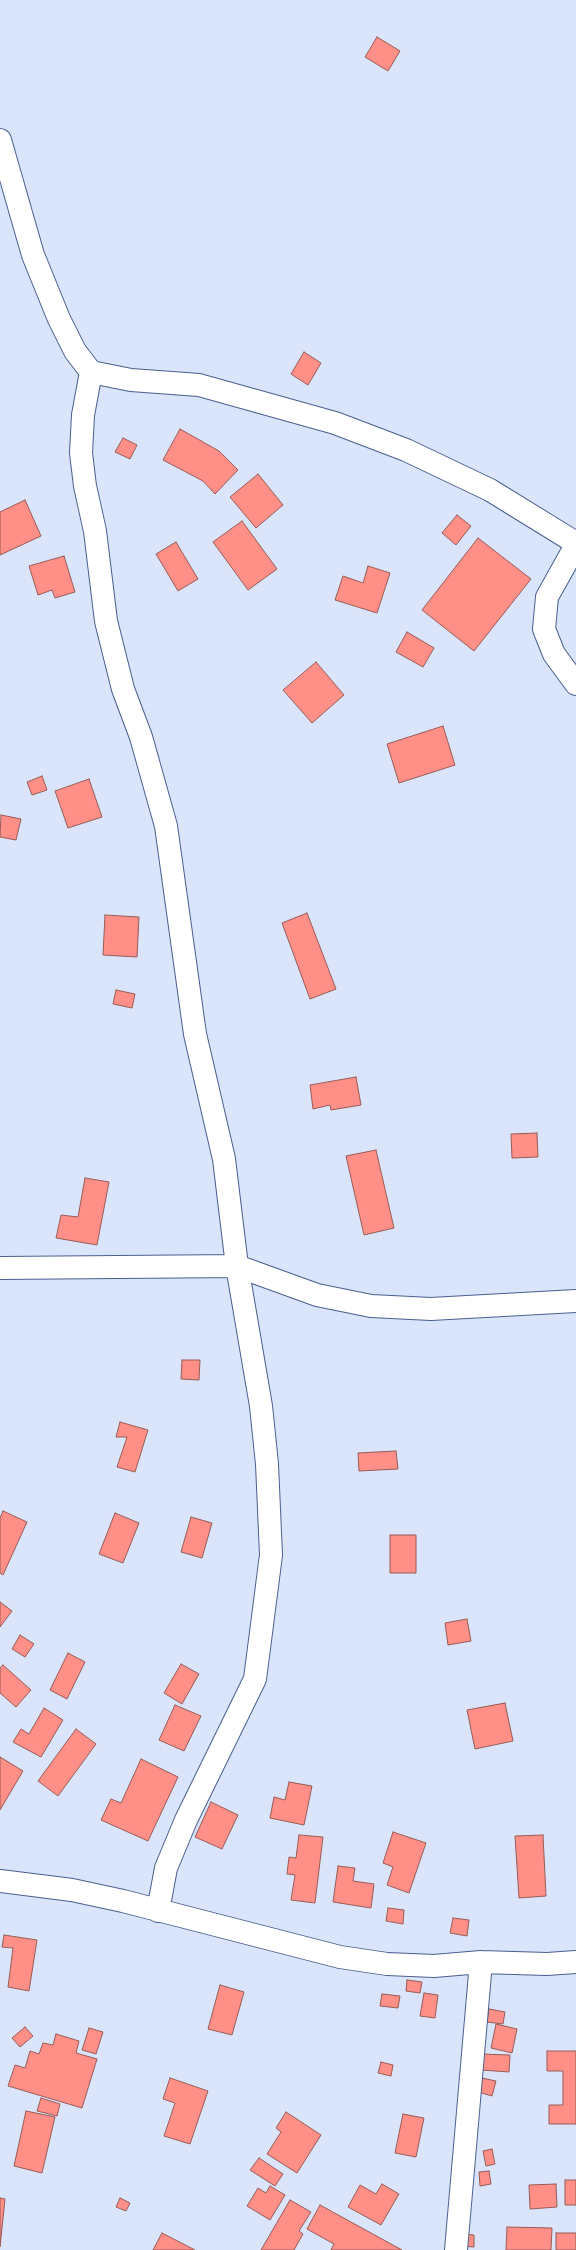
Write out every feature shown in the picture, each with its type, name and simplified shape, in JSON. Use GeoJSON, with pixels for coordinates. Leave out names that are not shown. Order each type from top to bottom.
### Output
{"type":"FeatureCollection","features":[{"type":"Feature","properties":{"kind":"street"},"geometry":{"type":"LineString","coordinates":[[0,140],[33,255],[59,320],[75,351],[91,372],[131,380],[199,385],[336,423],[406,450],[490,490],[530,512],[576,544],[547,597],[544,629],[554,654],[576,684]]}},
{"type":"Feature","properties":{"kind":"street"},"geometry":{"type":"LineString","coordinates":[[91,372],[83,416],[81,453],[85,486],[94,531],[106,621],[123,688],[141,737],[166,826],[195,1034],[224,1159],[238,1266],[261,1406],[267,1464],[271,1555],[264,1618],[254,1679],[174,1847],[166,1868],[158,1911]]}},
{"type":"Feature","properties":{"kind":"street"},"geometry":{"type":"LineString","coordinates":[[0,1268],[238,1266],[318,1295],[371,1306],[431,1309],[576,1301]]}},
{"type":"Feature","properties":{"kind":"street"},"geometry":{"type":"LineString","coordinates":[[0,1881],[72,1890],[123,1901],[340,1958],[387,1964],[434,1966],[481,1962],[547,1964],[576,1962]]}},
{"type":"Feature","properties":{"kind":"street"},"geometry":{"type":"LineString","coordinates":[[456,2250],[481,1962]]}},
{"type":"Feature","properties":{"kind":"building"},"geometry":{"type":"Polygon","coordinates":[[[377,37],[400,51],[388,71],[365,57],[377,37]]]}},
{"type":"Feature","properties":{"kind":"building"},"geometry":{"type":"Polygon","coordinates":[[[304,352],[321,363],[308,385],[291,374],[304,352]]]}},
{"type":"Feature","properties":{"kind":"building"},"geometry":{"type":"Polygon","coordinates":[[[180,429],[219,451],[238,470],[215,494],[203,481],[163,460],[180,429]]]}},
{"type":"Feature","properties":{"kind":"building"},"geometry":{"type":"Polygon","coordinates":[[[123,438],[137,445],[130,459],[115,452],[123,438]]]}},
{"type":"Feature","properties":{"kind":"building"},"geometry":{"type":"Polygon","coordinates":[[[258,474],[283,505],[256,528],[230,497],[258,474]]]}},
{"type":"Feature","properties":{"kind":"building"},"geometry":{"type":"Polygon","coordinates":[[[25,500],[41,536],[0,555],[0,512],[25,500]]]}},
{"type":"Feature","properties":{"kind":"building"},"geometry":{"type":"Polygon","coordinates":[[[457,515],[471,526],[456,545],[442,533],[457,515]]]}},
{"type":"Feature","properties":{"kind":"building"},"geometry":{"type":"Polygon","coordinates":[[[242,521],[277,569],[248,590],[213,542],[242,521]]]}},
{"type":"Feature","properties":{"kind":"building"},"geometry":{"type":"Polygon","coordinates":[[[478,538],[531,579],[474,651],[422,610],[478,538]]]}},
{"type":"Feature","properties":{"kind":"building"},"geometry":{"type":"Polygon","coordinates":[[[176,542],[198,579],[178,591],[156,554],[176,542]]]}},
{"type":"Feature","properties":{"kind":"building"},"geometry":{"type":"Polygon","coordinates":[[[64,556],[75,592],[55,598],[52,590],[38,595],[29,566],[64,556]]]}},
{"type":"Feature","properties":{"kind":"building"},"geometry":{"type":"Polygon","coordinates":[[[368,566],[390,573],[377,613],[335,600],[343,576],[363,583],[368,566]]]}},
{"type":"Feature","properties":{"kind":"building"},"geometry":{"type":"Polygon","coordinates":[[[407,632],[434,648],[423,667],[396,652],[407,632]]]}},
{"type":"Feature","properties":{"kind":"building"},"geometry":{"type":"Polygon","coordinates":[[[316,662],[344,695],[312,723],[283,690],[316,662]]]}},
{"type":"Feature","properties":{"kind":"building"},"geometry":{"type":"Polygon","coordinates":[[[443,726],[455,765],[399,783],[387,744],[443,726]]]}},
{"type":"Feature","properties":{"kind":"building"},"geometry":{"type":"Polygon","coordinates":[[[42,776],[47,790],[32,795],[27,782],[42,776]]]}},
{"type":"Feature","properties":{"kind":"building"},"geometry":{"type":"Polygon","coordinates":[[[89,779],[102,817],[68,828],[55,791],[89,779]]]}},
{"type":"Feature","properties":{"kind":"building"},"geometry":{"type":"Polygon","coordinates":[[[1,815],[21,819],[16,840],[0,837],[1,815]]]}},
{"type":"Feature","properties":{"kind":"building"},"geometry":{"type":"Polygon","coordinates":[[[307,913],[336,989],[310,999],[282,923],[307,913]]]}},
{"type":"Feature","properties":{"kind":"building"},"geometry":{"type":"Polygon","coordinates":[[[105,915],[139,917],[137,957],[103,955],[105,915]]]}},
{"type":"Feature","properties":{"kind":"building"},"geometry":{"type":"Polygon","coordinates":[[[116,990],[135,994],[132,1008],[113,1004],[116,990]]]}},
{"type":"Feature","properties":{"kind":"building"},"geometry":{"type":"Polygon","coordinates":[[[356,1077],[361,1105],[331,1110],[330,1105],[313,1109],[310,1085],[356,1077]]]}},
{"type":"Feature","properties":{"kind":"building"},"geometry":{"type":"Polygon","coordinates":[[[537,1133],[538,1157],[512,1158],[511,1134],[537,1133]]]}},
{"type":"Feature","properties":{"kind":"building"},"geometry":{"type":"Polygon","coordinates":[[[376,1150],[394,1228],[364,1235],[346,1156],[376,1150]]]}},
{"type":"Feature","properties":{"kind":"building"},"geometry":{"type":"Polygon","coordinates":[[[85,1178],[109,1182],[97,1245],[56,1238],[61,1215],[78,1217],[85,1178]]]}},
{"type":"Feature","properties":{"kind":"building"},"geometry":{"type":"Polygon","coordinates":[[[182,1360],[200,1360],[199,1380],[181,1379],[182,1360]]]}},
{"type":"Feature","properties":{"kind":"building"},"geometry":{"type":"Polygon","coordinates":[[[120,1422],[148,1430],[135,1472],[117,1467],[127,1437],[116,1437],[120,1422]]]}},
{"type":"Feature","properties":{"kind":"building"},"geometry":{"type":"Polygon","coordinates":[[[396,1451],[398,1469],[359,1471],[358,1453],[396,1451]]]}},
{"type":"Feature","properties":{"kind":"building"},"geometry":{"type":"Polygon","coordinates":[[[3,1511],[27,1522],[3,1575],[0,1573],[0,1518],[3,1511]]]}},
{"type":"Feature","properties":{"kind":"building"},"geometry":{"type":"Polygon","coordinates":[[[115,1513],[139,1523],[123,1563],[99,1554],[115,1513]]]}},
{"type":"Feature","properties":{"kind":"building"},"geometry":{"type":"Polygon","coordinates":[[[191,1517],[212,1523],[202,1558],[181,1552],[191,1517]]]}},
{"type":"Feature","properties":{"kind":"building"},"geometry":{"type":"Polygon","coordinates":[[[390,1535],[416,1535],[416,1573],[390,1573],[390,1535]]]}},
{"type":"Feature","properties":{"kind":"building"},"geometry":{"type":"Polygon","coordinates":[[[0,1602],[12,1611],[0,1627],[0,1602]]]}},
{"type":"Feature","properties":{"kind":"building"},"geometry":{"type":"Polygon","coordinates":[[[467,1619],[471,1641],[448,1645],[445,1623],[467,1619]]]}},
{"type":"Feature","properties":{"kind":"building"},"geometry":{"type":"Polygon","coordinates":[[[20,1635],[34,1644],[25,1657],[12,1649],[20,1635]]]}},
{"type":"Feature","properties":{"kind":"building"},"geometry":{"type":"Polygon","coordinates":[[[68,1653],[85,1662],[67,1699],[50,1690],[68,1653]]]}},
{"type":"Feature","properties":{"kind":"building"},"geometry":{"type":"Polygon","coordinates":[[[181,1664],[199,1674],[182,1704],[164,1693],[181,1664]]]}},
{"type":"Feature","properties":{"kind":"building"},"geometry":{"type":"Polygon","coordinates":[[[3,1665],[31,1690],[16,1707],[0,1693],[0,1668],[3,1665]]]}},
{"type":"Feature","properties":{"kind":"building"},"geometry":{"type":"Polygon","coordinates":[[[505,1703],[513,1741],[475,1749],[467,1710],[505,1703]]]}},
{"type":"Feature","properties":{"kind":"building"},"geometry":{"type":"Polygon","coordinates":[[[175,1705],[201,1716],[184,1751],[159,1740],[175,1705]]]}},
{"type":"Feature","properties":{"kind":"building"},"geometry":{"type":"Polygon","coordinates":[[[44,1708],[63,1720],[41,1757],[13,1742],[21,1729],[29,1734],[44,1708]]]}},
{"type":"Feature","properties":{"kind":"building"},"geometry":{"type":"Polygon","coordinates":[[[76,1729],[96,1744],[58,1796],[38,1781],[76,1729]]]}},
{"type":"Feature","properties":{"kind":"building"},"geometry":{"type":"Polygon","coordinates":[[[0,1757],[23,1771],[0,1810],[0,1757]]]}},
{"type":"Feature","properties":{"kind":"building"},"geometry":{"type":"Polygon","coordinates":[[[141,1759],[178,1777],[148,1841],[101,1820],[111,1799],[121,1803],[141,1759]]]}},
{"type":"Feature","properties":{"kind":"building"},"geometry":{"type":"Polygon","coordinates":[[[289,1782],[312,1786],[304,1825],[270,1818],[274,1797],[285,1800],[289,1782]]]}},
{"type":"Feature","properties":{"kind":"building"},"geometry":{"type":"Polygon","coordinates":[[[211,1802],[238,1815],[222,1849],[195,1837],[211,1802]]]}},
{"type":"Feature","properties":{"kind":"building"},"geometry":{"type":"Polygon","coordinates":[[[393,1832],[426,1843],[409,1893],[387,1885],[393,1867],[383,1863],[393,1832]]]}},
{"type":"Feature","properties":{"kind":"building"},"geometry":{"type":"Polygon","coordinates":[[[299,1835],[323,1837],[315,1903],[291,1900],[295,1875],[287,1874],[289,1857],[296,1858],[299,1835]]]}},
{"type":"Feature","properties":{"kind":"building"},"geometry":{"type":"Polygon","coordinates":[[[543,1835],[546,1896],[519,1898],[515,1836],[543,1835]]]}},
{"type":"Feature","properties":{"kind":"building"},"geometry":{"type":"Polygon","coordinates":[[[338,1866],[355,1868],[353,1881],[374,1884],[371,1908],[333,1902],[338,1866]]]}},
{"type":"Feature","properties":{"kind":"building"},"geometry":{"type":"Polygon","coordinates":[[[388,1908],[404,1910],[403,1924],[386,1921],[388,1908]]]}},
{"type":"Feature","properties":{"kind":"building"},"geometry":{"type":"Polygon","coordinates":[[[453,1918],[469,1920],[467,1936],[450,1933],[453,1918]]]}},
{"type":"Feature","properties":{"kind":"building"},"geometry":{"type":"Polygon","coordinates":[[[4,1935],[37,1940],[29,1991],[8,1987],[13,1948],[2,1947],[4,1935]]]}},
{"type":"Feature","properties":{"kind":"building"},"geometry":{"type":"Polygon","coordinates":[[[407,1980],[422,1982],[420,1993],[406,1991],[407,1980]]]}},
{"type":"Feature","properties":{"kind":"building"},"geometry":{"type":"Polygon","coordinates":[[[220,1985],[244,1992],[232,2035],[208,2029],[220,1985]]]}},
{"type":"Feature","properties":{"kind":"building"},"geometry":{"type":"Polygon","coordinates":[[[424,1993],[438,1995],[435,2018],[420,2016],[424,1993]]]}},
{"type":"Feature","properties":{"kind":"building"},"geometry":{"type":"Polygon","coordinates":[[[382,1994],[400,1996],[398,2008],[380,2006],[382,1994]]]}},
{"type":"Feature","properties":{"kind":"building"},"geometry":{"type":"Polygon","coordinates":[[[489,2009],[505,2012],[503,2024],[487,2022],[489,2009]]]}},
{"type":"Feature","properties":{"kind":"building"},"geometry":{"type":"Polygon","coordinates":[[[496,2024],[517,2029],[512,2053],[491,2048],[496,2024]]]}},
{"type":"Feature","properties":{"kind":"building"},"geometry":{"type":"Polygon","coordinates":[[[25,2027],[33,2036],[20,2047],[12,2038],[25,2027]]]}},
{"type":"Feature","properties":{"kind":"building"},"geometry":{"type":"Polygon","coordinates":[[[89,2028],[103,2032],[96,2054],[82,2050],[89,2028]]]}},
{"type":"Feature","properties":{"kind":"building"},"geometry":{"type":"Polygon","coordinates":[[[56,2034],[79,2041],[76,2053],[97,2059],[82,2108],[8,2086],[15,2065],[25,2068],[30,2051],[39,2054],[43,2043],[53,2045],[56,2034]]]}},
{"type":"Feature","properties":{"kind":"building"},"geometry":{"type":"Polygon","coordinates":[[[547,2051],[576,2051],[576,2124],[549,2124],[549,2105],[563,2105],[563,2071],[547,2071],[547,2051]]]}},
{"type":"Feature","properties":{"kind":"building"},"geometry":{"type":"Polygon","coordinates":[[[482,2054],[510,2055],[509,2072],[481,2070],[482,2054]]]}},
{"type":"Feature","properties":{"kind":"building"},"geometry":{"type":"Polygon","coordinates":[[[381,2062],[393,2065],[391,2076],[378,2073],[381,2062]]]}},
{"type":"Feature","properties":{"kind":"building"},"geometry":{"type":"Polygon","coordinates":[[[170,2078],[208,2091],[190,2144],[164,2136],[175,2103],[163,2099],[170,2078]]]}},
{"type":"Feature","properties":{"kind":"building"},"geometry":{"type":"Polygon","coordinates":[[[482,2078],[496,2081],[492,2096],[478,2092],[482,2078]]]}},
{"type":"Feature","properties":{"kind":"building"},"geometry":{"type":"Polygon","coordinates":[[[41,2098],[60,2104],[57,2116],[37,2111],[41,2098]]]}},
{"type":"Feature","properties":{"kind":"building"},"geometry":{"type":"Polygon","coordinates":[[[26,2111],[55,2117],[42,2173],[14,2166],[26,2111]]]}},
{"type":"Feature","properties":{"kind":"building"},"geometry":{"type":"Polygon","coordinates":[[[286,2112],[321,2135],[297,2173],[267,2154],[281,2132],[276,2128],[286,2112]]]}},
{"type":"Feature","properties":{"kind":"building"},"geometry":{"type":"Polygon","coordinates":[[[403,2114],[424,2118],[416,2157],[395,2153],[403,2114]]]}},
{"type":"Feature","properties":{"kind":"building"},"geometry":{"type":"Polygon","coordinates":[[[492,2149],[495,2164],[486,2166],[483,2151],[492,2149]]]}},
{"type":"Feature","properties":{"kind":"building"},"geometry":{"type":"Polygon","coordinates":[[[259,2158],[283,2174],[275,2186],[250,2170],[259,2158]]]}},
{"type":"Feature","properties":{"kind":"building"},"geometry":{"type":"Polygon","coordinates":[[[489,2171],[491,2184],[480,2186],[479,2172],[489,2171]]]}},
{"type":"Feature","properties":{"kind":"building"},"geometry":{"type":"Polygon","coordinates":[[[565,2180],[576,2180],[576,2205],[565,2205],[565,2180]]]}},
{"type":"Feature","properties":{"kind":"building"},"geometry":{"type":"Polygon","coordinates":[[[382,2184],[399,2194],[381,2225],[348,2207],[360,2185],[376,2194],[382,2184]]]}},
{"type":"Feature","properties":{"kind":"building"},"geometry":{"type":"Polygon","coordinates":[[[556,2184],[557,2207],[530,2209],[529,2185],[556,2184]]]}},
{"type":"Feature","properties":{"kind":"building"},"geometry":{"type":"Polygon","coordinates":[[[270,2186],[285,2195],[270,2220],[247,2206],[258,2188],[266,2193],[270,2186]]]}},
{"type":"Feature","properties":{"kind":"building"},"geometry":{"type":"Polygon","coordinates":[[[0,2198],[5,2199],[0,2247],[0,2198]]]}},
{"type":"Feature","properties":{"kind":"building"},"geometry":{"type":"Polygon","coordinates":[[[120,2198],[130,2203],[126,2211],[116,2207],[120,2198]]]}},
{"type":"Feature","properties":{"kind":"building"},"geometry":{"type":"Polygon","coordinates":[[[290,2200],[311,2212],[299,2231],[303,2234],[294,2250],[261,2250],[290,2200]]]}},
{"type":"Feature","properties":{"kind":"building"},"geometry":{"type":"Polygon","coordinates":[[[320,2205],[402,2250],[331,2250],[334,2244],[307,2229],[320,2205]]]}},
{"type":"Feature","properties":{"kind":"building"},"geometry":{"type":"Polygon","coordinates":[[[507,2227],[552,2228],[551,2250],[506,2250],[507,2227]]]}},
{"type":"Feature","properties":{"kind":"building"},"geometry":{"type":"Polygon","coordinates":[[[162,2233],[195,2250],[153,2250],[162,2233]]]}},
{"type":"Feature","properties":{"kind":"building"},"geometry":{"type":"Polygon","coordinates":[[[556,2233],[576,2233],[576,2250],[556,2250],[556,2233]]]}},
{"type":"Feature","properties":{"kind":"building"},"geometry":{"type":"Polygon","coordinates":[[[462,2234],[474,2235],[474,2247],[461,2246],[462,2234]]]}}]}
